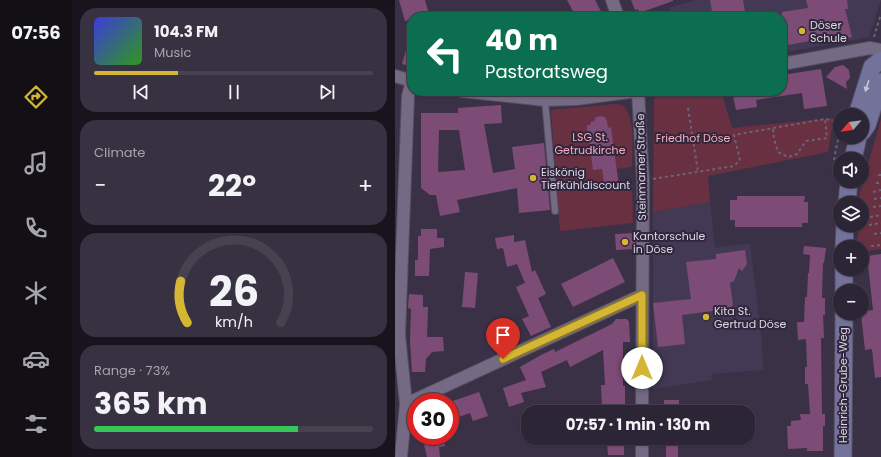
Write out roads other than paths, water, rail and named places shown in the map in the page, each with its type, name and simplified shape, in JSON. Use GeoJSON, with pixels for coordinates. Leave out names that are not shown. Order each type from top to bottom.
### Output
{"type":"FeatureCollection","features":[{"type":"Feature","properties":{"kind":"street"},"geometry":{"type":"LineString","coordinates":[[612,0],[616,12]]}},
{"type":"Feature","properties":{"kind":"street"},"geometry":{"type":"LineString","coordinates":[[787,63],[877,53],[859,108]]}},
{"type":"Feature","properties":{"kind":"street"},"geometry":{"type":"LineString","coordinates":[[395,76],[407,80]]}},
{"type":"Feature","properties":{"kind":"street"},"geometry":{"type":"LineString","coordinates":[[869,119],[881,82]]}},
{"type":"Feature","properties":{"kind":"street"},"geometry":{"type":"LineString","coordinates":[[399,456],[406,404],[399,335],[408,96]]}},
{"type":"Feature","properties":{"kind":"street"},"geometry":{"type":"LineString","coordinates":[[509,96],[545,100],[576,99],[599,96]]}},
{"type":"Feature","properties":{"kind":"street","name":"Steinmarner Straße"},"geometry":{"type":"LineString","coordinates":[[638,96],[643,180],[642,405]]}},
{"type":"Feature","properties":{"kind":"street"},"geometry":{"type":"LineString","coordinates":[[406,404],[642,295]]}},
{"type":"Feature","properties":{"kind":"street","name":"Heinrich-Grube-Weg"},"geometry":{"type":"LineString","coordinates":[[843,320],[843,457]]}},
{"type":"Feature","properties":{"kind":"street"},"geometry":{"type":"LineString","coordinates":[[642,445],[642,457]]}},
{"type":"Feature","properties":{"kind":"lane"},"geometry":{"type":"LineString","coordinates":[[545,100],[555,211]]}},
{"type":"Feature","properties":{"kind":"place","name":"Döser Schule"},"geometry":{"type":"Point","coordinates":[802,31]}},
{"type":"Feature","properties":{"kind":"place","name":"Eiskönig Tiefkühldiscount"},"geometry":{"type":"Point","coordinates":[533,178]}},
{"type":"Feature","properties":{"kind":"place","name":"Kantorschule in Döse"},"geometry":{"type":"Point","coordinates":[625,242]}},
{"type":"Feature","properties":{"kind":"place","name":"Kita St. Gertrud Döse"},"geometry":{"type":"Point","coordinates":[706,317]}},
{"type":"Feature","properties":{"kind":"park label","name":"Friedhof Döse"},"geometry":{"type":"Point","coordinates":[693,138]}},
{"type":"Feature","properties":{"kind":"park label","name":"LSG St. Getrudkirche"},"geometry":{"type":"Point","coordinates":[590,143]}}]}
